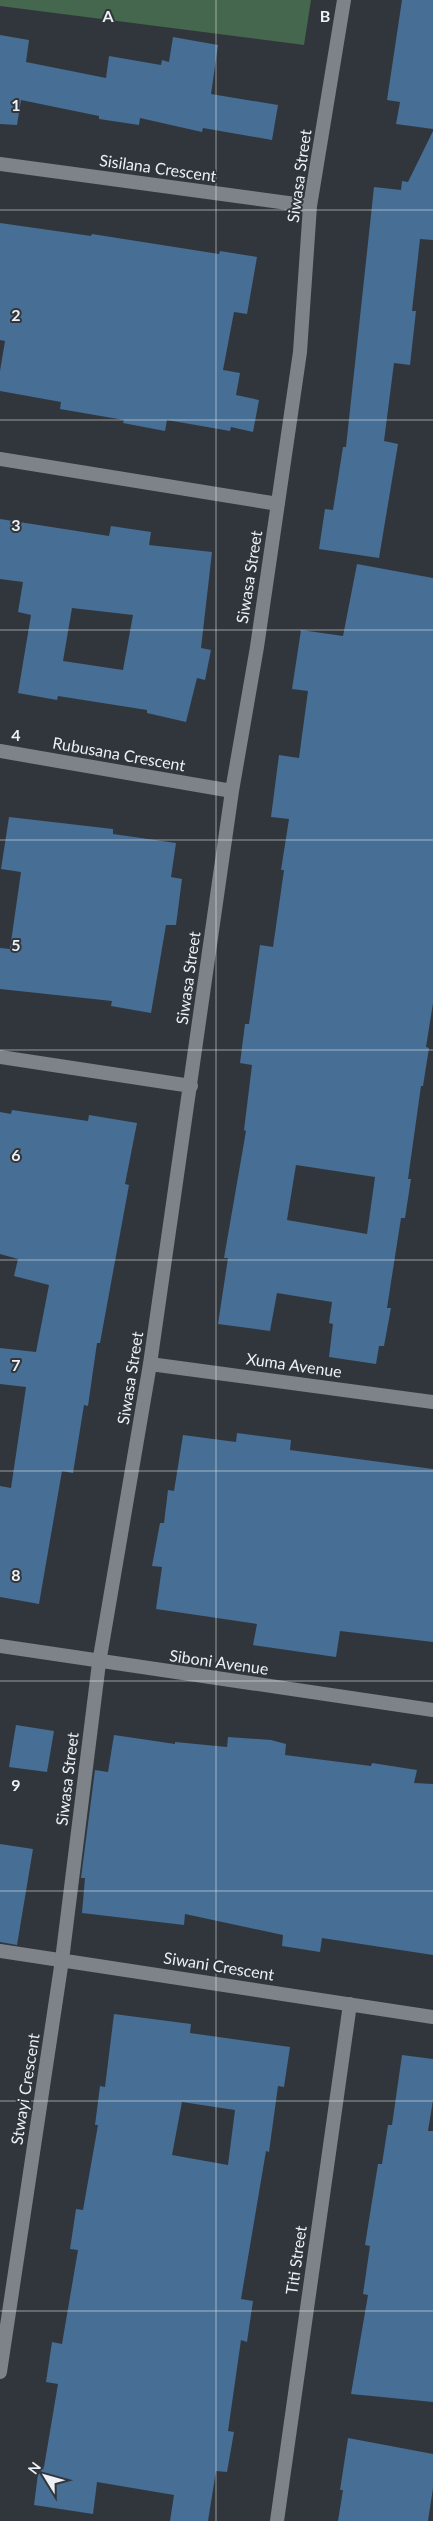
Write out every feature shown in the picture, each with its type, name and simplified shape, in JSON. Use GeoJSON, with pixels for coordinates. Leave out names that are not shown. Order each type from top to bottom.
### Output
{"type":"FeatureCollection","features":[{"type":"Feature","properties":{"kind":"street","name":"Siwasa Street"},"geometry":{"type":"LineString","coordinates":[[62,1960],[99,1663],[150,1364],[232,791],[278,504],[300,352],[310,206],[344,0]]}},
{"type":"Feature","properties":{"kind":"street","name":"Sisilana Crescent"},"geometry":{"type":"LineString","coordinates":[[0,164],[310,206]]}},
{"type":"Feature","properties":{"kind":"street"},"geometry":{"type":"LineString","coordinates":[[0,459],[278,504]]}},
{"type":"Feature","properties":{"kind":"street","name":"Rubusana Crescent"},"geometry":{"type":"LineString","coordinates":[[0,751],[232,791]]}},
{"type":"Feature","properties":{"kind":"street"},"geometry":{"type":"LineString","coordinates":[[0,1057],[191,1086]]}},
{"type":"Feature","properties":{"kind":"street","name":"Xuma Avenue"},"geometry":{"type":"LineString","coordinates":[[150,1364],[433,1402]]}},
{"type":"Feature","properties":{"kind":"street","name":"Siboni Avenue"},"geometry":{"type":"LineString","coordinates":[[0,1646],[99,1663],[433,1710]]}},
{"type":"Feature","properties":{"kind":"street","name":"Siwani Crescent"},"geometry":{"type":"LineString","coordinates":[[0,1951],[433,2017]]}},
{"type":"Feature","properties":{"kind":"street","name":"Stwayi Crescent"},"geometry":{"type":"LineString","coordinates":[[0,2372],[62,1960]]}},
{"type":"Feature","properties":{"kind":"street","name":"Titi Street"},"geometry":{"type":"LineString","coordinates":[[277,2521],[350,2004]]}},
{"type":"Feature","properties":{"kind":"green space"},"geometry":{"type":"Polygon","coordinates":[[[0,0],[311,0],[304,45],[0,6],[0,0]]]}},
{"type":"Feature","properties":{"kind":"building"},"geometry":{"type":"Polygon","coordinates":[[[402,0],[433,0],[433,129],[396,124],[400,102],[387,100],[402,0]]]}},
{"type":"Feature","properties":{"kind":"building"},"geometry":{"type":"Polygon","coordinates":[[[0,35],[29,40],[26,62],[106,78],[109,56],[161,65],[162,60],[169,62],[173,37],[218,45],[211,94],[278,105],[272,140],[203,128],[202,132],[140,118],[139,125],[99,119],[99,116],[21,100],[17,125],[0,124],[0,35]]]}},
{"type":"Feature","properties":{"kind":"building"},"geometry":{"type":"Polygon","coordinates":[[[433,131],[433,240],[420,239],[412,311],[416,311],[410,365],[394,363],[384,441],[398,444],[379,558],[319,549],[325,509],[333,510],[343,447],[346,447],[374,187],[401,190],[402,181],[408,182],[433,131]]]}},
{"type":"Feature","properties":{"kind":"building"},"geometry":{"type":"Polygon","coordinates":[[[0,223],[91,236],[92,234],[219,254],[220,251],[257,257],[247,314],[234,312],[223,370],[240,373],[236,395],[259,400],[253,432],[231,427],[230,431],[167,420],[165,431],[123,423],[124,420],[60,409],[61,402],[0,391],[0,371],[5,341],[0,340],[0,223]]]}},
{"type":"Feature","properties":{"kind":"building"},"geometry":{"type":"Polygon","coordinates":[[[0,519],[109,536],[111,526],[151,532],[149,545],[212,552],[201,648],[211,650],[205,680],[197,678],[186,722],[147,713],[147,710],[58,696],[57,700],[18,693],[31,615],[18,612],[23,582],[0,579],[0,519]],[[72,608],[63,661],[123,670],[133,615],[72,608]]]}},
{"type":"Feature","properties":{"kind":"building"},"geometry":{"type":"Polygon","coordinates":[[[357,564],[433,578],[433,1003],[426,1047],[429,1048],[423,1086],[421,1086],[408,1179],[411,1179],[405,1218],[401,1218],[387,1308],[391,1308],[384,1346],[379,1346],[376,1364],[329,1357],[333,1324],[329,1323],[332,1302],[277,1293],[270,1331],[218,1324],[228,1258],[224,1258],[246,1131],[244,1130],[252,1065],[240,1063],[245,1024],[249,1024],[260,945],[273,947],[284,870],[281,870],[289,819],[271,817],[279,755],[299,758],[308,691],[292,689],[301,630],[343,636],[357,564]],[[296,1165],[287,1220],[367,1234],[375,1177],[296,1165]]]}},
{"type":"Feature","properties":{"kind":"building"},"geometry":{"type":"Polygon","coordinates":[[[9,817],[113,829],[113,834],[176,843],[171,877],[182,879],[176,925],[166,925],[151,1013],[111,1006],[112,1001],[0,989],[0,948],[10,949],[21,872],[1,869],[9,817]]]}},
{"type":"Feature","properties":{"kind":"building"},"geometry":{"type":"Polygon","coordinates":[[[12,1110],[88,1121],[89,1115],[137,1123],[125,1184],[129,1185],[100,1343],[97,1343],[88,1406],[84,1405],[73,1473],[62,1471],[39,1604],[0,1597],[0,1486],[11,1488],[26,1387],[0,1384],[0,1348],[36,1352],[49,1285],[14,1276],[18,1259],[0,1254],[0,1112],[11,1114],[12,1110]]]}},
{"type":"Feature","properties":{"kind":"building"},"geometry":{"type":"Polygon","coordinates":[[[237,1433],[291,1440],[290,1450],[433,1469],[433,1642],[340,1631],[336,1657],[253,1645],[257,1624],[156,1609],[162,1567],[152,1566],[160,1523],[164,1523],[168,1490],[174,1491],[183,1435],[236,1442],[237,1433]]]}},
{"type":"Feature","properties":{"kind":"building"},"geometry":{"type":"Polygon","coordinates":[[[16,1725],[54,1731],[47,1772],[9,1767],[16,1725]]]}},
{"type":"Feature","properties":{"kind":"building"},"geometry":{"type":"Polygon","coordinates":[[[114,1735],[175,1744],[175,1742],[227,1747],[228,1737],[271,1740],[286,1744],[285,1755],[371,1766],[372,1763],[417,1770],[414,1783],[433,1784],[433,1955],[322,1938],[320,1952],[282,1946],[283,1935],[185,1914],[184,1925],[82,1913],[85,1878],[81,1878],[95,1770],[108,1772],[114,1735]]]}},
{"type":"Feature","properties":{"kind":"building"},"geometry":{"type":"Polygon","coordinates":[[[0,1844],[33,1849],[17,1945],[0,1942],[0,1844]]]}},
{"type":"Feature","properties":{"kind":"building"},"geometry":{"type":"Polygon","coordinates":[[[114,2014],[191,2024],[190,2033],[290,2047],[284,2087],[278,2086],[269,2152],[266,2151],[241,2299],[253,2301],[247,2342],[241,2340],[228,2431],[234,2432],[227,2472],[216,2471],[208,2521],[170,2521],[174,2495],[97,2482],[93,2514],[34,2505],[39,2466],[44,2467],[58,2384],[46,2382],[52,2342],[62,2344],[78,2250],[70,2249],[76,2209],[83,2210],[98,2125],[95,2125],[100,2086],[105,2087],[114,2014]],[[182,2102],[172,2155],[228,2165],[235,2110],[182,2102]]]}},
{"type":"Feature","properties":{"kind":"building"},"geometry":{"type":"Polygon","coordinates":[[[402,2055],[433,2059],[433,2100],[428,2131],[433,2131],[433,2402],[351,2394],[368,2295],[363,2294],[370,2246],[365,2245],[378,2164],[382,2164],[388,2125],[392,2125],[402,2055]]]}},
{"type":"Feature","properties":{"kind":"building"},"geometry":{"type":"Polygon","coordinates":[[[348,2438],[433,2454],[433,2488],[428,2521],[338,2521],[343,2490],[340,2490],[348,2438]]]}}]}
